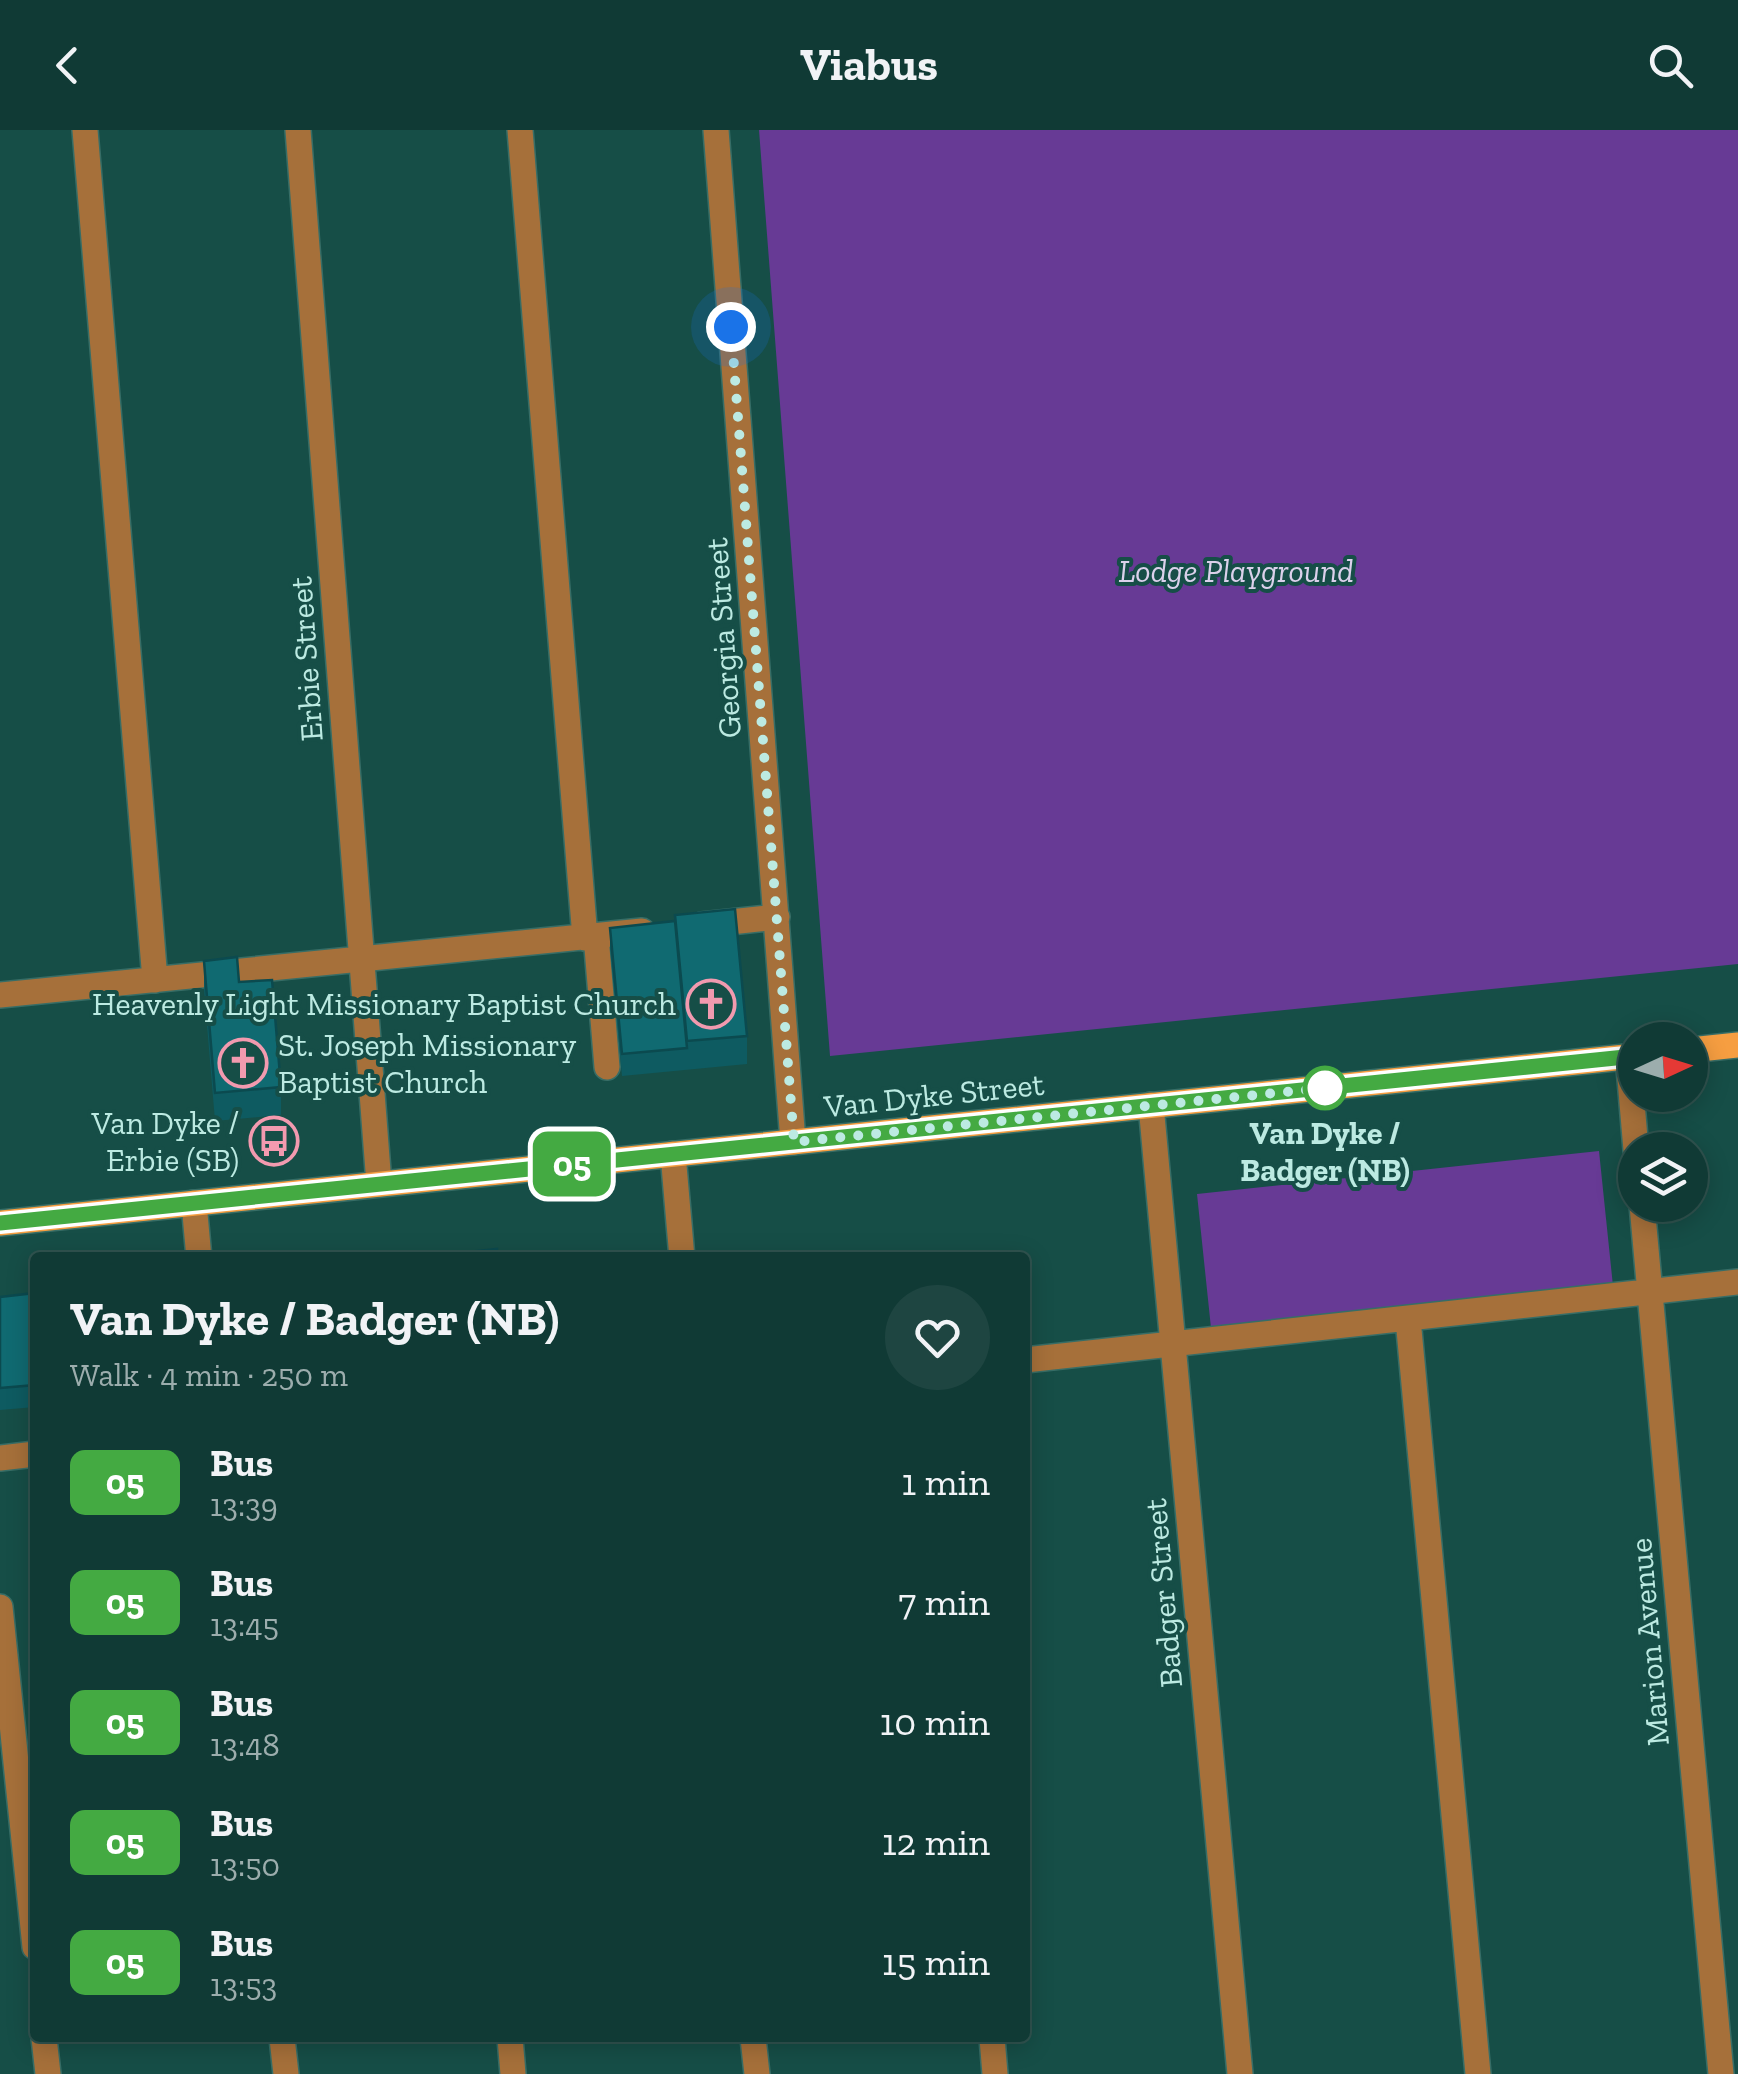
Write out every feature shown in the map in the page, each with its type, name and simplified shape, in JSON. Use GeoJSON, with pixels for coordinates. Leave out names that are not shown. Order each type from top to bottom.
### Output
{"type":"FeatureCollection","features":[{"type":"Feature","properties":{"kind":"main road"},"geometry":{"type":"LineString","coordinates":[[1708,1048],[1738,1045]]}},
{"type":"Feature","properties":{"kind":"main road","name":"Van Dyke Street"},"geometry":{"type":"LineString","coordinates":[[0,1223],[1618,1057]]}},
{"type":"Feature","properties":{"kind":"street"},"geometry":{"type":"LineString","coordinates":[[85,130],[156,980]]}},
{"type":"Feature","properties":{"kind":"street","name":"Erbie Street"},"geometry":{"type":"LineString","coordinates":[[298,130],[379,1184]]}},
{"type":"Feature","properties":{"kind":"street"},"geometry":{"type":"LineString","coordinates":[[520,130],[590,937],[607,1068]]}},
{"type":"Feature","properties":{"kind":"street","name":"Georgia Street"},"geometry":{"type":"LineString","coordinates":[[716,130],[794,1142]]}},
{"type":"Feature","properties":{"kind":"street"},"geometry":{"type":"LineString","coordinates":[[0,995],[776,917]]}},
{"type":"Feature","properties":{"kind":"street","name":"Badger Street"},"geometry":{"type":"LineString","coordinates":[[1151,1105],[1240,2074]]}},
{"type":"Feature","properties":{"kind":"street"},"geometry":{"type":"LineString","coordinates":[[673,1154],[681,1252]]}},
{"type":"Feature","properties":{"kind":"street"},"geometry":{"type":"LineString","coordinates":[[194,1203],[199,1252]]}},
{"type":"Feature","properties":{"kind":"street","name":"Marion Avenue"},"geometry":{"type":"LineString","coordinates":[[1644,1222],[1721,2074]]}},
{"type":"Feature","properties":{"kind":"street"},"geometry":{"type":"LineString","coordinates":[[1030,1360],[1738,1282]]}},
{"type":"Feature","properties":{"kind":"street"},"geometry":{"type":"LineString","coordinates":[[1408,1319],[1478,2074]]}},
{"type":"Feature","properties":{"kind":"street"},"geometry":{"type":"LineString","coordinates":[[0,1458],[30,1455]]}},
{"type":"Feature","properties":{"kind":"street"},"geometry":{"type":"LineString","coordinates":[[0,1607],[30,1898]]}},
{"type":"Feature","properties":{"kind":"street"},"geometry":{"type":"LineString","coordinates":[[44,2042],[48,2074]]}},
{"type":"Feature","properties":{"kind":"street"},"geometry":{"type":"LineString","coordinates":[[282,2042],[286,2074]]}},
{"type":"Feature","properties":{"kind":"street"},"geometry":{"type":"LineString","coordinates":[[510,2042],[513,2074]]}},
{"type":"Feature","properties":{"kind":"street"},"geometry":{"type":"LineString","coordinates":[[753,2042],[756,2074]]}},
{"type":"Feature","properties":{"kind":"street"},"geometry":{"type":"LineString","coordinates":[[992,2042],[995,2074]]}},
{"type":"Feature","properties":{"kind":"green space","name":"Lodge Playground"},"geometry":{"type":"Polygon","coordinates":[[[759,130],[1738,130],[1738,964],[830,1056],[759,130]]]}},
{"type":"Feature","properties":{"kind":"green space"},"geometry":{"type":"Polygon","coordinates":[[[1599,1151],[1613,1286],[1211,1328],[1197,1194],[1599,1151]]]}},
{"type":"Feature","properties":{"kind":"building","name":"Heavenly Light Missionary Baptist Church"},"geometry":{"type":"Polygon","coordinates":[[[735,909],[747,1036],[687,1041],[675,915],[735,909]]]}},
{"type":"Feature","properties":{"kind":"building"},"geometry":{"type":"Polygon","coordinates":[[[675,921],[687,1048],[622,1054],[610,928],[675,921]]]}},
{"type":"Feature","properties":{"kind":"building","name":"St. Joseph Missionary Baptist Church"},"geometry":{"type":"Polygon","coordinates":[[[237,957],[239,982],[272,980],[281,1087],[215,1093],[204,961],[237,957]]]}},
{"type":"Feature","properties":{"kind":"building"},"geometry":{"type":"Polygon","coordinates":[[[30,1294],[30,1385],[0,1388],[0,1297],[30,1294]]]}},
{"type":"Feature","properties":{"kind":"bus line","name":"05"},"geometry":{"type":"LineString","coordinates":[[0,1223],[1618,1058]]}},
{"type":"Feature","properties":{"kind":"place","name":"Heavenly Light Missionary Baptist Church"},"geometry":{"type":"Point","coordinates":[711,1004]}},
{"type":"Feature","properties":{"kind":"place","name":"St. Joseph Missionary Baptist Church"},"geometry":{"type":"Point","coordinates":[243,1063]}},
{"type":"Feature","properties":{"kind":"place","name":"Van Dyke / Badger (NB)"},"geometry":{"type":"Point","coordinates":[1325,1088]}},
{"type":"Feature","properties":{"kind":"place","name":"Van Dyke / Erbie (SB)"},"geometry":{"type":"Point","coordinates":[274,1141]}},
{"type":"Feature","properties":{"kind":"route"},"geometry":{"type":"LineString","coordinates":[[731,327],[794,1142],[1325,1088]]}}]}
